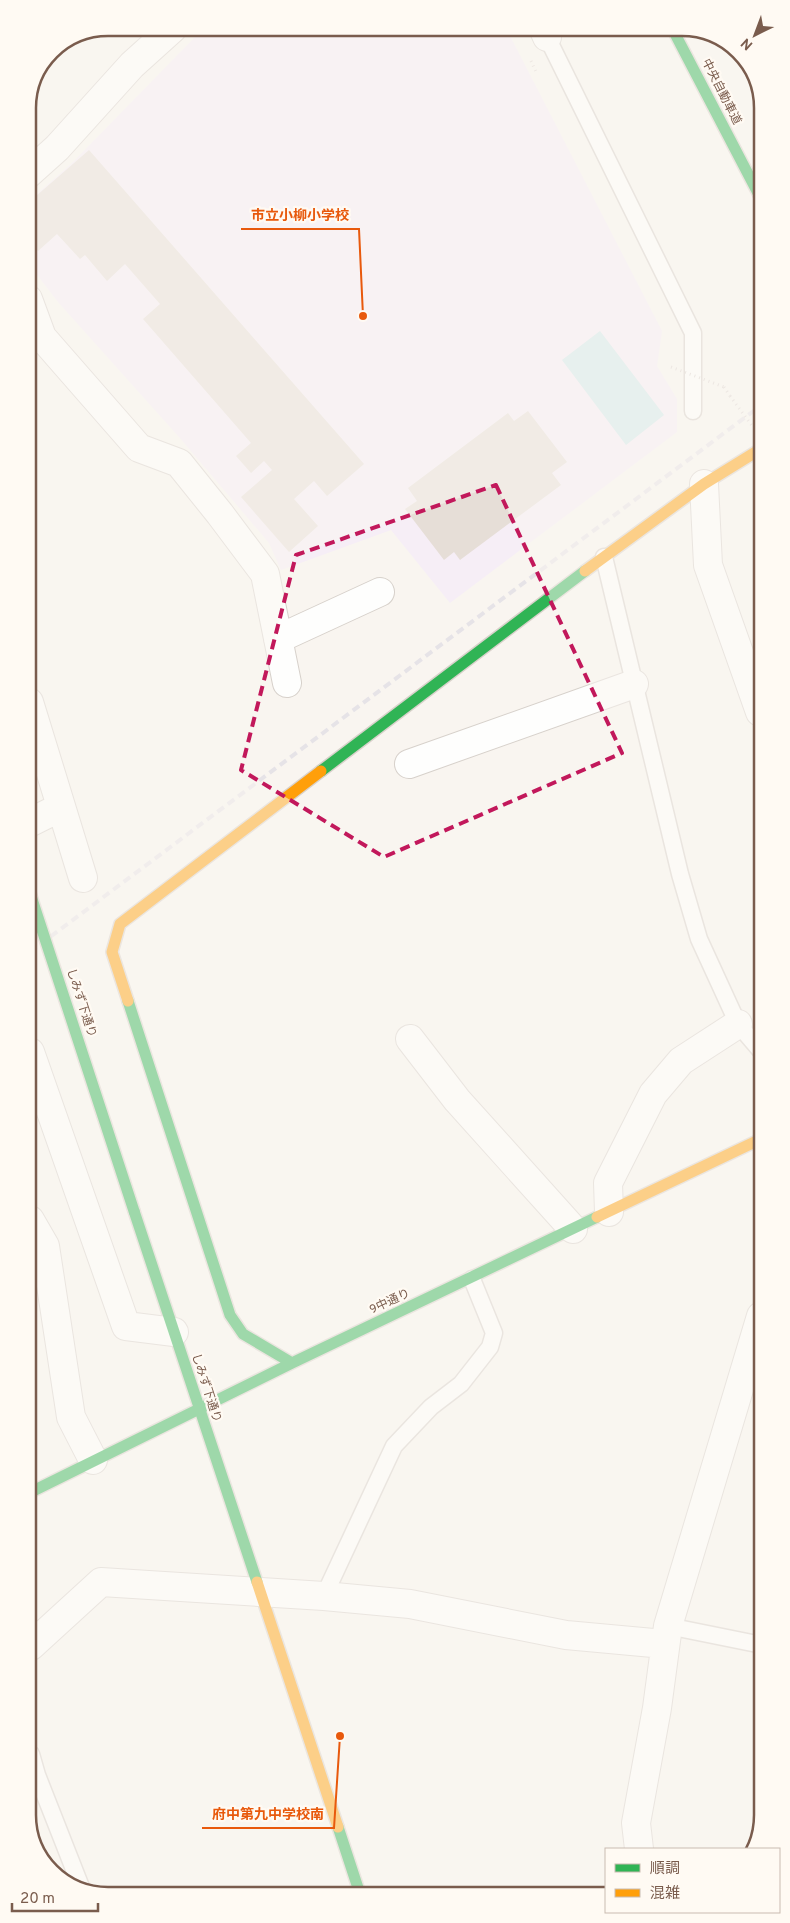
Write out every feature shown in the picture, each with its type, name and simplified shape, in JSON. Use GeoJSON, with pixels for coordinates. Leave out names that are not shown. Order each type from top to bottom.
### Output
{"type":"FeatureCollection","features":[{"type":"Feature","properties":{"kind":"main road","name":"中央自動車道"},"geometry":{"type":"LineString","coordinates":[[676,36],[754,185]]}},
{"type":"Feature","properties":{"kind":"main road"},"geometry":{"type":"LineString","coordinates":[[292,1364],[243,1334],[230,1316],[112,952],[114,939],[120,924],[604,557],[704,484],[754,453]]}},
{"type":"Feature","properties":{"kind":"main road","name":"しみず下通り"},"geometry":{"type":"LineString","coordinates":[[36,909],[358,1887]]}},
{"type":"Feature","properties":{"kind":"main road","name":"9中通り"},"geometry":{"type":"LineString","coordinates":[[36,1489],[93,1460],[754,1142]]}},
{"type":"Feature","properties":{"kind":"street"},"geometry":{"type":"LineString","coordinates":[[36,167],[57,148],[132,65],[164,36]]}},
{"type":"Feature","properties":{"kind":"street"},"geometry":{"type":"LineString","coordinates":[[36,321],[42,337],[139,448],[179,463],[265,574],[286,682]]}},
{"type":"Feature","properties":{"kind":"street"},"geometry":{"type":"LineString","coordinates":[[704,484],[708,565],[754,695]]}},
{"type":"Feature","properties":{"kind":"street"},"geometry":{"type":"LineString","coordinates":[[278,639],[380,592]]}},
{"type":"Feature","properties":{"kind":"street"},"geometry":{"type":"LineString","coordinates":[[409,764],[634,684]]}},
{"type":"Feature","properties":{"kind":"street"},"geometry":{"type":"LineString","coordinates":[[36,725],[84,878]]}},
{"type":"Feature","properties":{"kind":"street"},"geometry":{"type":"LineString","coordinates":[[36,820],[61,807]]}},
{"type":"Feature","properties":{"kind":"street"},"geometry":{"type":"LineString","coordinates":[[609,1212],[608,1183],[653,1094],[681,1061],[738,1024]]}},
{"type":"Feature","properties":{"kind":"street"},"geometry":{"type":"LineString","coordinates":[[410,1039],[457,1100],[573,1229]]}},
{"type":"Feature","properties":{"kind":"street"},"geometry":{"type":"LineString","coordinates":[[36,1069],[126,1326],[174,1332]]}},
{"type":"Feature","properties":{"kind":"street"},"geometry":{"type":"LineString","coordinates":[[36,1232],[44,1246],[70,1417],[93,1460]]}},
{"type":"Feature","properties":{"kind":"street"},"geometry":{"type":"LineString","coordinates":[[639,1848],[636,1823],[657,1708],[666,1635],[754,1340]]}},
{"type":"Feature","properties":{"kind":"street"},"geometry":{"type":"LineString","coordinates":[[36,1641],[101,1582],[324,1596],[410,1604],[566,1635],[666,1635]]}},
{"type":"Feature","properties":{"kind":"lane"},"geometry":{"type":"LineString","coordinates":[[547,36],[693,333],[693,411]]}},
{"type":"Feature","properties":{"kind":"lane"},"geometry":{"type":"LineString","coordinates":[[604,557],[680,874],[699,939],[738,1024],[754,1043]]}},
{"type":"Feature","properties":{"kind":"lane"},"geometry":{"type":"LineString","coordinates":[[324,1596],[394,1446],[431,1407],[461,1384],[490,1347],[494,1333],[472,1279]]}},
{"type":"Feature","properties":{"kind":"lane"},"geometry":{"type":"LineString","coordinates":[[666,1635],[754,1644]]}},
{"type":"Feature","properties":{"kind":"lane"},"geometry":{"type":"LineString","coordinates":[[36,1770],[78,1880]]}},
{"type":"Feature","properties":{"kind":"path"},"geometry":{"type":"LineString","coordinates":[[671,367],[724,387],[754,428]]}},
{"type":"Feature","properties":{"kind":"highlighted area"},"geometry":{"type":"Polygon","coordinates":[[[496,485],[622,753],[384,857],[241,770],[296,555],[496,485]]]}},
{"type":"Feature","properties":{"kind":"shaded area"},"geometry":{"type":"Polygon","coordinates":[[[196,36],[510,36],[662,331],[657,366],[677,399],[677,432],[450,603],[391,530],[281,570],[269,543],[179,437],[58,302],[36,273],[36,195],[71,164],[196,36]]]}},
{"type":"Feature","properties":{"kind":"water"},"geometry":{"type":"Polygon","coordinates":[[[600,331],[664,415],[626,445],[562,360],[600,331]]]}},
{"type":"Feature","properties":{"kind":"building"},"geometry":{"type":"Polygon","coordinates":[[[89,150],[364,464],[327,496],[314,481],[294,499],[318,526],[289,552],[241,497],[272,470],[264,461],[251,473],[236,456],[251,443],[143,319],[160,304],[125,264],[107,281],[85,255],[80,259],[57,234],[38,251],[36,249],[36,196],[89,150]]]}},
{"type":"Feature","properties":{"kind":"building"},"geometry":{"type":"Polygon","coordinates":[[[528,411],[567,462],[552,473],[561,485],[460,560],[454,552],[444,560],[405,509],[417,501],[408,488],[508,413],[514,421],[528,411]]]}},
{"type":"Feature","properties":{"kind":"railway"},"geometry":{"type":"LineString","coordinates":[[36,948],[754,411]]}},
{"type":"Feature","properties":{"kind":"traffic: fast"},"geometry":{"type":"LineString","coordinates":[[676,36],[754,185]]}},
{"type":"Feature","properties":{"kind":"traffic: fast"},"geometry":{"type":"LineString","coordinates":[[321,771],[585,571]]}},
{"type":"Feature","properties":{"kind":"traffic: fast"},"geometry":{"type":"LineString","coordinates":[[36,911],[134,1211]]}},
{"type":"Feature","properties":{"kind":"traffic: fast"},"geometry":{"type":"LineString","coordinates":[[128,1001],[230,1315],[243,1334],[292,1363]]}},
{"type":"Feature","properties":{"kind":"traffic: fast"},"geometry":{"type":"LineString","coordinates":[[134,1211],[257,1582]]}},
{"type":"Feature","properties":{"kind":"traffic: fast"},"geometry":{"type":"LineString","coordinates":[[36,1490],[292,1363],[597,1217]]}},
{"type":"Feature","properties":{"kind":"traffic: fast"},"geometry":{"type":"LineString","coordinates":[[338,1827],[358,1887]]}},
{"type":"Feature","properties":{"kind":"traffic: slow"},"geometry":{"type":"LineString","coordinates":[[585,571],[704,484],[754,453]]}},
{"type":"Feature","properties":{"kind":"traffic: slow"},"geometry":{"type":"LineString","coordinates":[[128,1001],[112,952],[120,924],[321,771]]}},
{"type":"Feature","properties":{"kind":"traffic: slow"},"geometry":{"type":"LineString","coordinates":[[597,1217],[754,1142]]}},
{"type":"Feature","properties":{"kind":"traffic: slow"},"geometry":{"type":"LineString","coordinates":[[257,1582],[338,1827]]}},
{"type":"Feature","properties":{"kind":"place","name":"市立小柳小学校"},"geometry":{"type":"Point","coordinates":[363,316]}},
{"type":"Feature","properties":{"kind":"place","name":"府中第九中学校南"},"geometry":{"type":"Point","coordinates":[340,1736]}}]}
